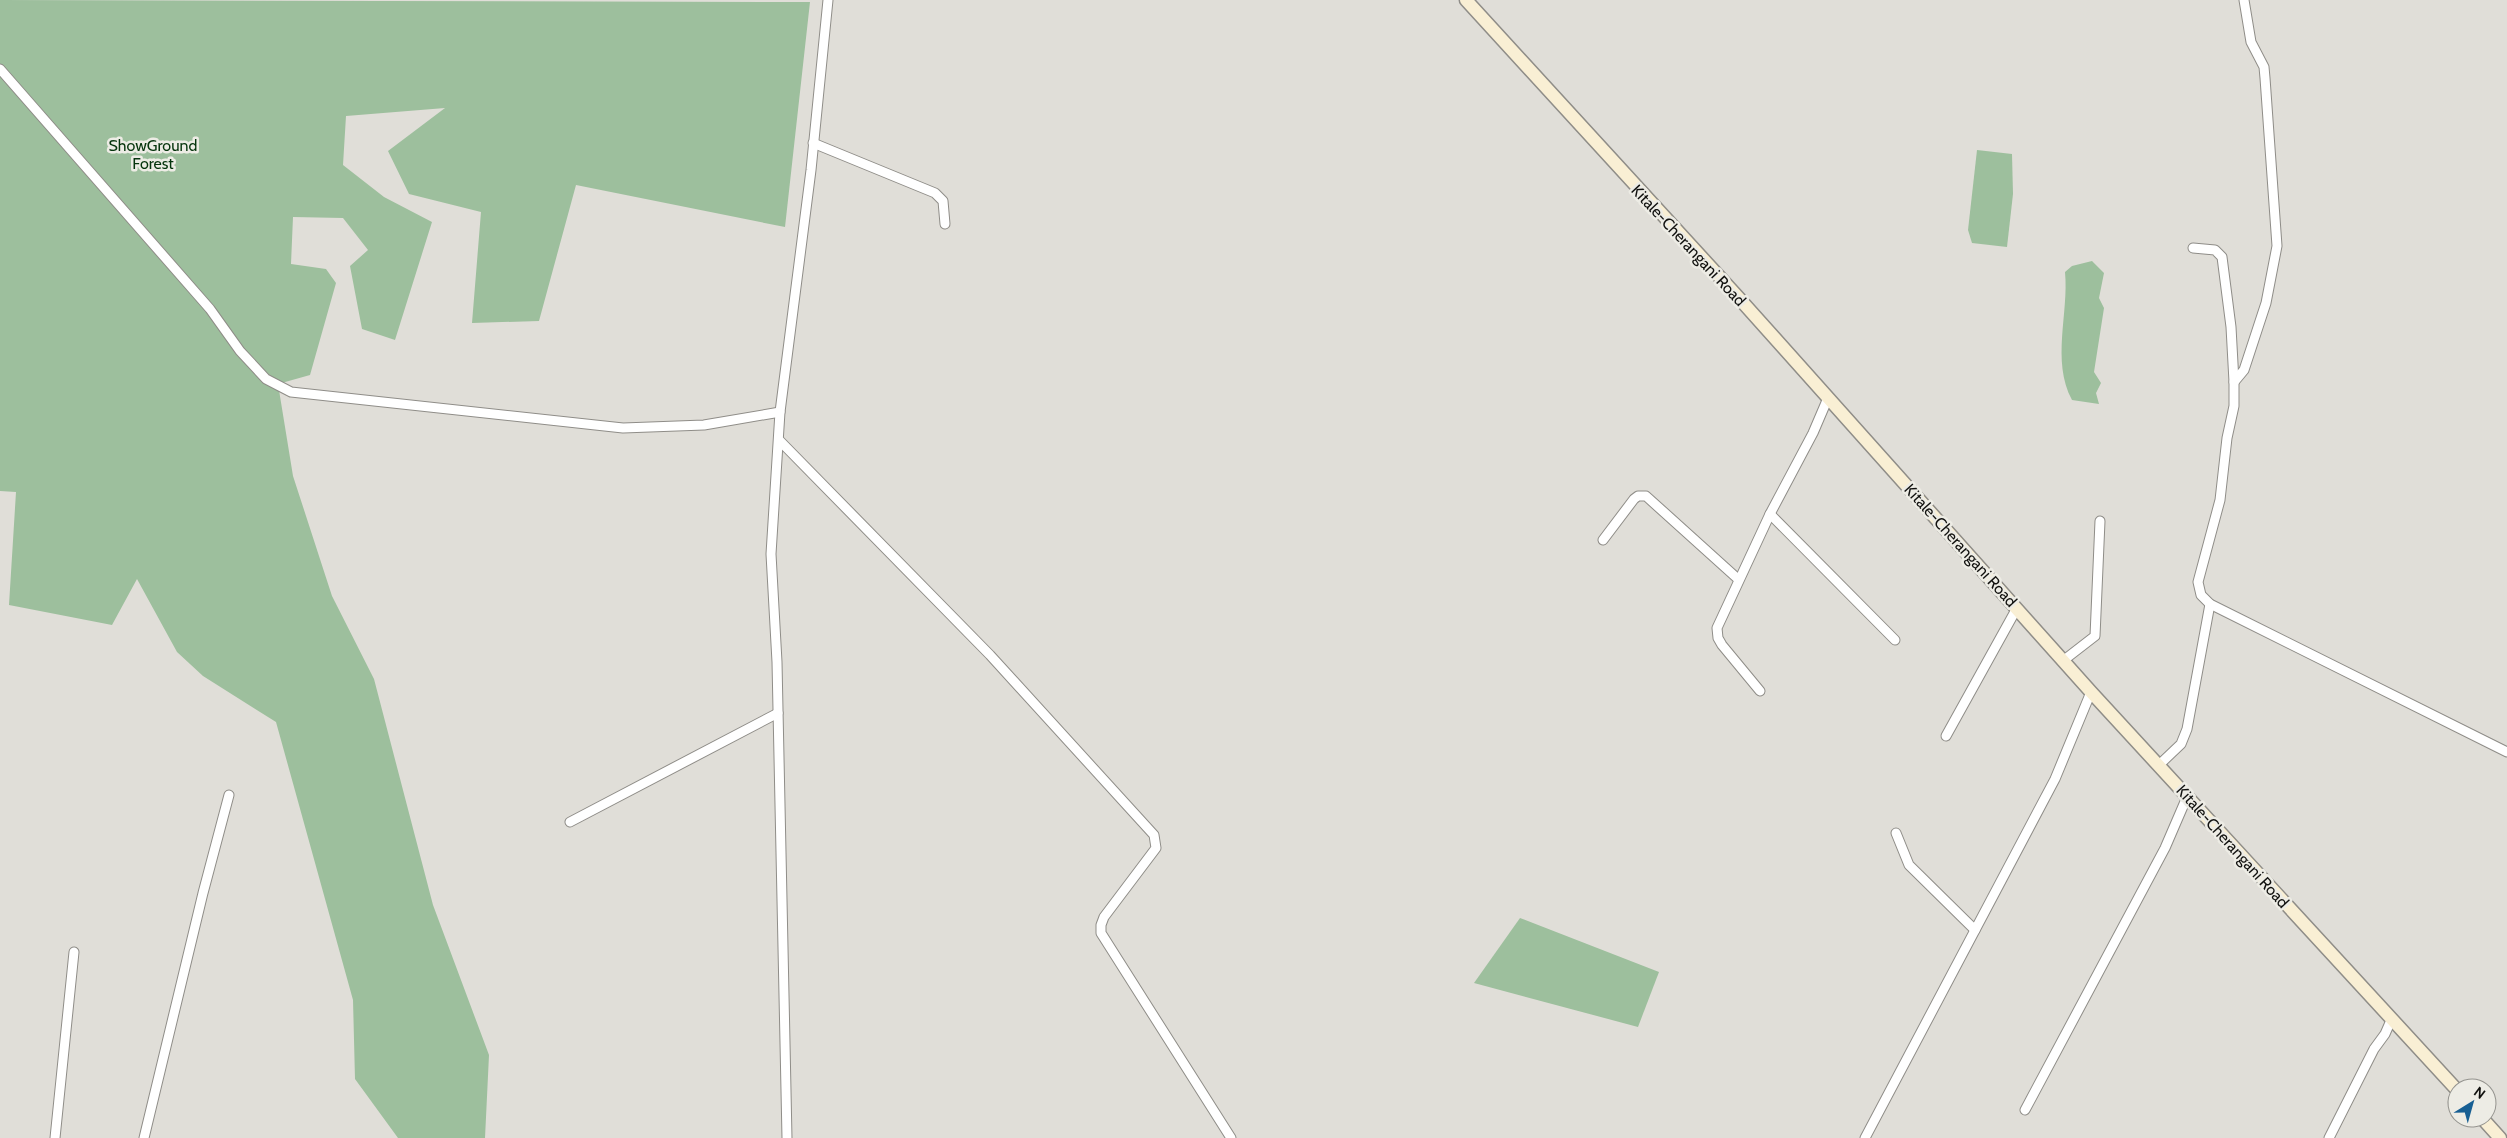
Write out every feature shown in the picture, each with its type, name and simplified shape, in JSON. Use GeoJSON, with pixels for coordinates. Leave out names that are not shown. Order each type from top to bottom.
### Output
{"type":"FeatureCollection","features":[{"type":"Feature","properties":{"kind":"main road","name":"Kitale-Cherangani Road"},"geometry":{"type":"LineString","coordinates":[[1466,0],[2092,692],[2447,1079]]}},
{"type":"Feature","properties":{"kind":"main road"},"geometry":{"type":"LineString","coordinates":[[2491,1128],[2500,1138]]}},
{"type":"Feature","properties":{"kind":"street"},"geometry":{"type":"LineString","coordinates":[[787,1138],[778,713],[770,554],[780,441],[780,412],[813,143],[828,0]]}},
{"type":"Feature","properties":{"kind":"street"},"geometry":{"type":"LineString","coordinates":[[2234,382],[2244,370],[2266,304],[2277,246],[2264,67],[2251,42],[2244,0]]}},
{"type":"Feature","properties":{"kind":"street"},"geometry":{"type":"LineString","coordinates":[[0,69],[210,308],[240,351],[266,379],[291,392],[623,428],[704,425],[780,412]]}},
{"type":"Feature","properties":{"kind":"street"},"geometry":{"type":"LineString","coordinates":[[813,143],[935,193],[943,201],[945,224]]}},
{"type":"Feature","properties":{"kind":"street"},"geometry":{"type":"LineString","coordinates":[[2194,248],[2215,250],[2222,257],[2231,327],[2234,382],[2234,406],[2226,438],[2220,500],[2198,582],[2201,595],[2210,604],[2507,752]]}},
{"type":"Feature","properties":{"kind":"street"},"geometry":{"type":"LineString","coordinates":[[1760,691],[1722,645],[1716,632],[1738,579],[1813,433],[1828,398]]}},
{"type":"Feature","properties":{"kind":"street"},"geometry":{"type":"LineString","coordinates":[[780,441],[990,655],[1154,835],[1156,848],[1104,917],[1101,933],[1231,1138]]}},
{"type":"Feature","properties":{"kind":"street"},"geometry":{"type":"LineString","coordinates":[[1603,540],[1634,500],[1638,496],[1646,496],[1738,579]]}},
{"type":"Feature","properties":{"kind":"street"},"geometry":{"type":"LineString","coordinates":[[1770,514],[1895,640]]}},
{"type":"Feature","properties":{"kind":"street"},"geometry":{"type":"LineString","coordinates":[[2064,660],[2095,636],[2100,521]]}},
{"type":"Feature","properties":{"kind":"street"},"geometry":{"type":"LineString","coordinates":[[2160,764],[2181,744],[2187,729],[2210,604]]}},
{"type":"Feature","properties":{"kind":"street"},"geometry":{"type":"LineString","coordinates":[[1946,736],[2018,608]]}},
{"type":"Feature","properties":{"kind":"street"},"geometry":{"type":"LineString","coordinates":[[1866,1138],[2055,779],[2092,692]]}},
{"type":"Feature","properties":{"kind":"street"},"geometry":{"type":"LineString","coordinates":[[570,822],[778,713]]}},
{"type":"Feature","properties":{"kind":"street"},"geometry":{"type":"LineString","coordinates":[[144,1138],[203,893],[229,795]]}},
{"type":"Feature","properties":{"kind":"street"},"geometry":{"type":"LineString","coordinates":[[2025,1110],[2165,848],[2187,796]]}},
{"type":"Feature","properties":{"kind":"street"},"geometry":{"type":"LineString","coordinates":[[1896,834],[1908,865],[1975,930]]}},
{"type":"Feature","properties":{"kind":"street"},"geometry":{"type":"LineString","coordinates":[[55,1138],[74,952]]}},
{"type":"Feature","properties":{"kind":"street"},"geometry":{"type":"LineString","coordinates":[[2329,1138],[2374,1049],[2385,1034],[2392,1018]]}},
{"type":"Feature","properties":{"kind":"green space","name":"ShowGround Forest"},"geometry":{"type":"Polygon","coordinates":[[[0,0],[810,2],[785,227],[576,185],[539,321],[472,323],[481,212],[409,194],[388,151],[445,108],[346,116],[343,165],[384,197],[432,222],[395,340],[362,329],[350,266],[368,250],[343,218],[293,217],[291,264],[326,269],[336,283],[310,375],[278,384],[293,476],[332,596],[374,679],[433,905],[489,1055],[485,1138],[398,1138],[355,1079],[353,1000],[276,722],[203,676],[177,652],[137,579],[112,625],[9,605],[16,492],[0,491],[0,0]]]}},
{"type":"Feature","properties":{"kind":"green space"},"geometry":{"type":"Polygon","coordinates":[[[1977,150],[2012,154],[2013,194],[2007,247],[1972,243],[1968,230],[1977,150]]]}},
{"type":"Feature","properties":{"kind":"green space"},"geometry":{"type":"Polygon","coordinates":[[[2092,261],[2104,273],[2099,298],[2104,308],[2094,372],[2101,383],[2096,393],[2099,404],[2072,400],[2066,385],[2062,353],[2066,288],[2065,272],[2072,266],[2092,261]]]}},
{"type":"Feature","properties":{"kind":"green space"},"geometry":{"type":"Polygon","coordinates":[[[1520,918],[1659,972],[1638,1027],[1474,983],[1520,918]]]}}]}
